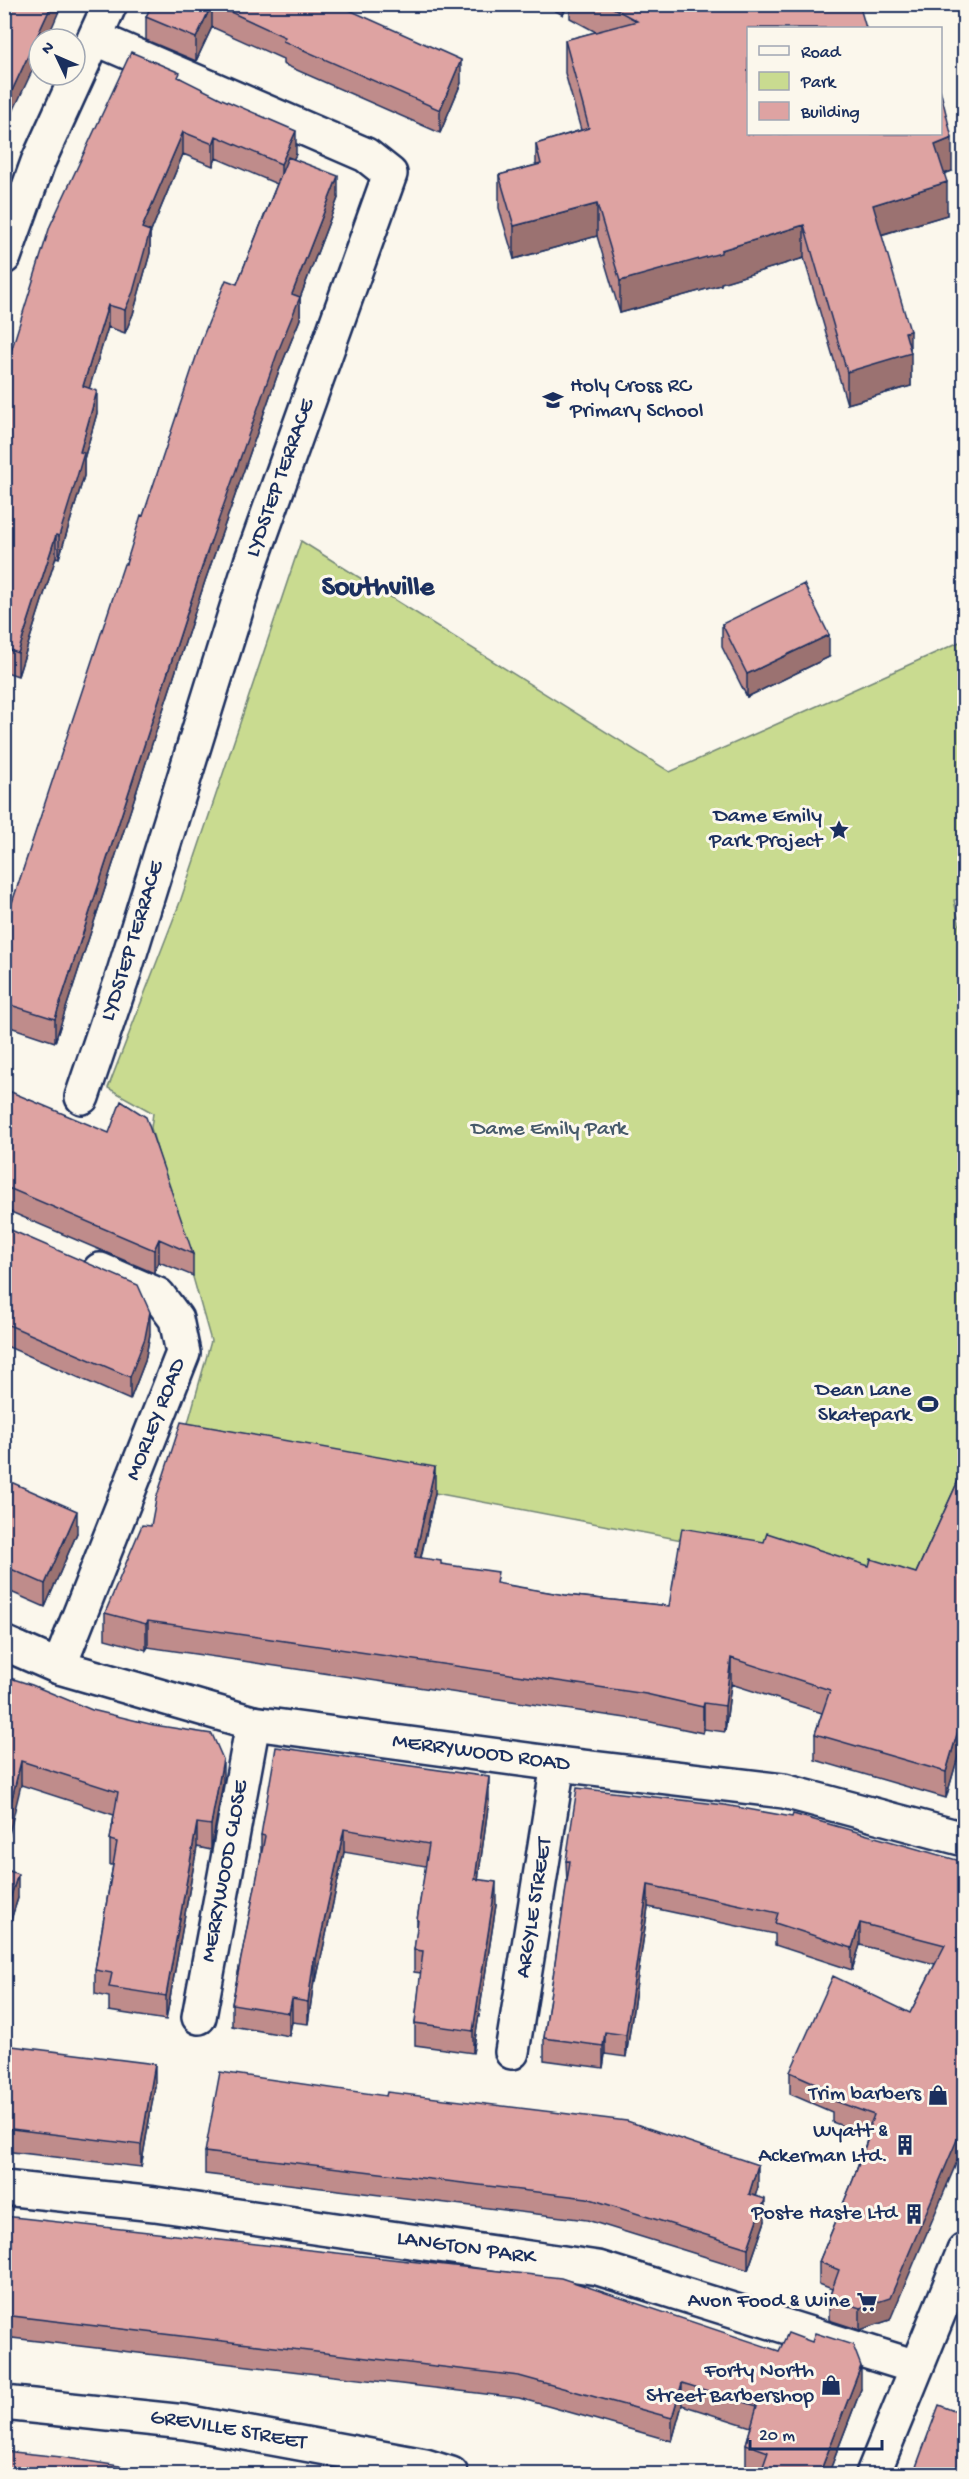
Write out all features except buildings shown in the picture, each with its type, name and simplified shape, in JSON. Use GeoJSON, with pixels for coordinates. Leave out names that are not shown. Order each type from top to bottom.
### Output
{"type":"FeatureCollection","features":[{"type":"Feature","properties":{"kind":"street"},"geometry":{"type":"LineString","coordinates":[[4,257],[38,162],[110,4]]}},
{"type":"Feature","properties":{"kind":"street","name":"LYDSTEP TERRACE"},"geometry":{"type":"LineString","coordinates":[[82,1097],[121,982],[251,561],[390,174],[366,155],[95,38]]}},
{"type":"Feature","properties":{"kind":"street","name":"MORLEY ROAD"},"geometry":{"type":"LineString","coordinates":[[59,1668],[183,1353],[176,1319],[159,1295],[70,1257]]}},
{"type":"Feature","properties":{"kind":"street","name":"MERRYWOOD ROAD"},"geometry":{"type":"LineString","coordinates":[[4,1643],[59,1668],[253,1723],[558,1764],[784,1791],[964,1839]]}},
{"type":"Feature","properties":{"kind":"street","name":"MERRYWOOD CLOSE"},"geometry":{"type":"LineString","coordinates":[[199,2017],[253,1723]]}},
{"type":"Feature","properties":{"kind":"street","name":"ARGYLE STREET"},"geometry":{"type":"LineString","coordinates":[[512,2052],[558,1764]]}},
{"type":"Feature","properties":{"kind":"street","name":"LANGTON PARK"},"geometry":{"type":"LineString","coordinates":[[4,2188],[155,2204],[598,2268],[916,2367]]}},
{"type":"Feature","properties":{"kind":"street"},"geometry":{"type":"LineString","coordinates":[[873,2475],[964,2251]]}},
{"type":"Feature","properties":{"kind":"street","name":"GREVILLE STREET"},"geometry":{"type":"LineString","coordinates":[[4,2403],[185,2422],[425,2466],[451,2475]]}},
{"type":"Feature","properties":{"kind":"green space","name":"Dame Emily Park"},"geometry":{"type":"Polygon","coordinates":[[[301,541],[670,772],[964,640],[964,898],[954,900],[964,945],[964,1492],[913,1594],[766,1556],[435,1493],[181,1448],[211,1341],[151,1128],[153,1113],[108,1088],[180,902],[301,541]]]}},
{"type":"Feature","properties":{"kind":"place","name":"Holy Cross RC Primary School"},"geometry":{"type":"Point","coordinates":[553,400]}},
{"type":"Feature","properties":{"kind":"place","name":"Dame Emily Park Project"},"geometry":{"type":"Point","coordinates":[839,830]}},
{"type":"Feature","properties":{"kind":"place","name":"Dean Lane Skatepark"},"geometry":{"type":"Point","coordinates":[928,1404]}},
{"type":"Feature","properties":{"kind":"place","name":"Trim barbers"},"geometry":{"type":"Point","coordinates":[938,2095]}},
{"type":"Feature","properties":{"kind":"place","name":"Wyatt & Ackerman Ltd."},"geometry":{"type":"Point","coordinates":[905,2145]}},
{"type":"Feature","properties":{"kind":"place","name":"Poste Haste Ltd"},"geometry":{"type":"Point","coordinates":[914,2214]}},
{"type":"Feature","properties":{"kind":"place","name":"Avon Food & Wine"},"geometry":{"type":"Point","coordinates":[867,2302]}},
{"type":"Feature","properties":{"kind":"place","name":"Forty North Street Barbershop"},"geometry":{"type":"Point","coordinates":[831,2385]}},
{"type":"Feature","properties":{"kind":"district","name":"Southville"},"geometry":{"type":"Point","coordinates":[378,588]}}]}
